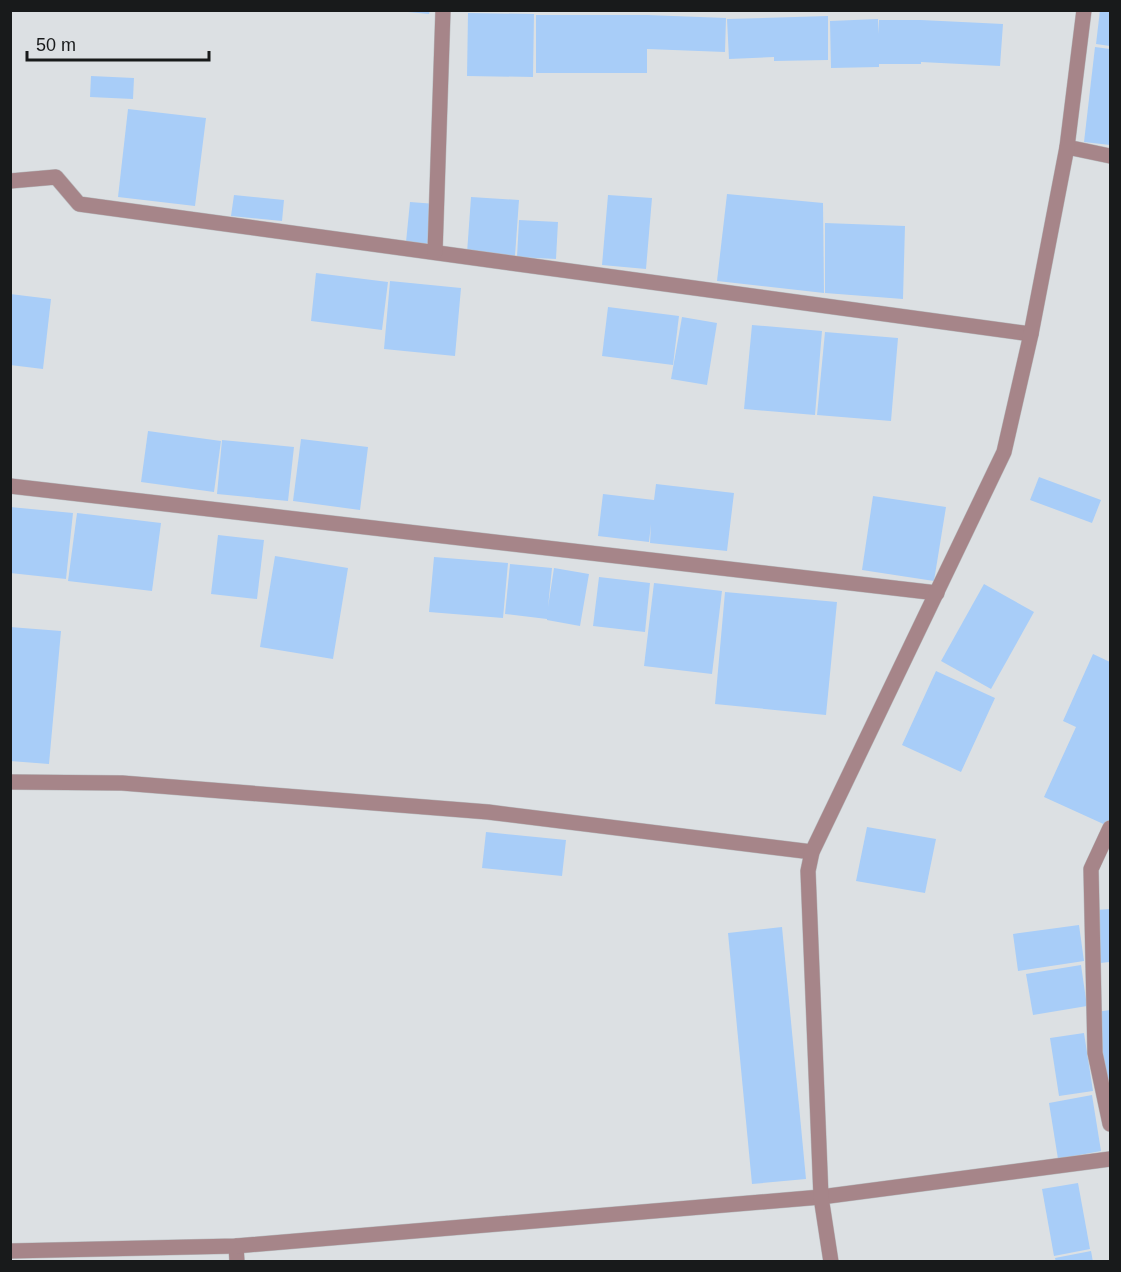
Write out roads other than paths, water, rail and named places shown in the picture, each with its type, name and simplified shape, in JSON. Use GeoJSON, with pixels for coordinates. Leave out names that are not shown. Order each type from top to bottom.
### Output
{"type":"FeatureCollection","features":[{"type":"Feature","properties":{"kind":"street"},"geometry":{"type":"LineString","coordinates":[[435,252],[443,10]]}},
{"type":"Feature","properties":{"kind":"street"},"geometry":{"type":"LineString","coordinates":[[831,1262],[821,1197],[808,871],[812,852],[1004,452],[1031,334],[1067,147],[1084,10]]}},
{"type":"Feature","properties":{"kind":"street"},"geometry":{"type":"LineString","coordinates":[[1067,147],[1110,156]]}},
{"type":"Feature","properties":{"kind":"street"},"geometry":{"type":"LineString","coordinates":[[10,181],[57,177],[80,204],[1031,334]]}},
{"type":"Feature","properties":{"kind":"street"},"geometry":{"type":"LineString","coordinates":[[10,486],[938,593]]}},
{"type":"Feature","properties":{"kind":"street"},"geometry":{"type":"LineString","coordinates":[[10,782],[122,783],[476,811],[812,852]]}},
{"type":"Feature","properties":{"kind":"street"},"geometry":{"type":"LineString","coordinates":[[1110,828],[1091,869],[1095,1053],[1110,1124]]}},
{"type":"Feature","properties":{"kind":"street"},"geometry":{"type":"LineString","coordinates":[[10,1251],[236,1246],[821,1197],[1110,1159]]}},
{"type":"Feature","properties":{"kind":"street"},"geometry":{"type":"LineString","coordinates":[[236,1246],[237,1262]]}}]}
